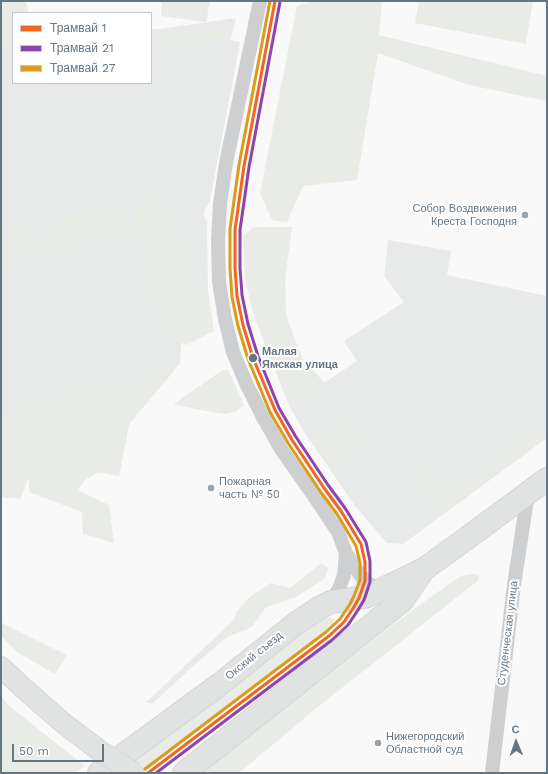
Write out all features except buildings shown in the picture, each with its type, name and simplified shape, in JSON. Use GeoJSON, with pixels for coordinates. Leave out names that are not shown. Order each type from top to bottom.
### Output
{"type":"FeatureCollection","features":[{"type":"Feature","properties":{"kind":"main road","name":"Окский съезд"},"geometry":{"type":"LineString","coordinates":[[99,773],[220,684],[295,624],[319,608],[331,602],[368,596],[424,569],[547,479]]}},
{"type":"Feature","properties":{"kind":"main road","name":"Окский съезд"},"geometry":{"type":"LineString","coordinates":[[184,773],[402,601],[424,569]]}},
{"type":"Feature","properties":{"kind":"main road"},"geometry":{"type":"LineString","coordinates":[[1,667],[20,686],[62,722],[100,751],[134,773]]}},
{"type":"Feature","properties":{"kind":"street"},"geometry":{"type":"LineString","coordinates":[[260,1],[226,163],[220,204],[218,240],[219,282],[225,319],[234,352],[246,383],[264,419],[281,449],[338,532],[346,553],[356,569],[365,581],[379,591]]}},
{"type":"Feature","properties":{"kind":"street","name":"Студенческая улица"},"geometry":{"type":"LineString","coordinates":[[492,773],[514,585],[528,493]]}},
{"type":"Feature","properties":{"kind":"street"},"geometry":{"type":"LineString","coordinates":[[331,602],[339,590],[344,575],[346,553]]}},
{"type":"Feature","properties":{"kind":"shaded area"},"geometry":{"type":"Polygon","coordinates":[[[1,1],[12,26],[12,84],[152,84],[152,29],[236,18],[230,40],[240,42],[210,200],[203,214],[207,222],[208,290],[190,288],[185,283],[180,363],[129,424],[119,476],[98,472],[85,480],[28,479],[1,468],[1,1]]]}},
{"type":"Feature","properties":{"kind":"shaded area"},"geometry":{"type":"Polygon","coordinates":[[[1,1],[26,1],[29,12],[12,12],[12,47],[1,45],[1,1]]]}},
{"type":"Feature","properties":{"kind":"shaded area"},"geometry":{"type":"Polygon","coordinates":[[[162,1],[210,1],[206,22],[161,16],[162,1]]]}},
{"type":"Feature","properties":{"kind":"shaded area"},"geometry":{"type":"Polygon","coordinates":[[[314,1],[382,1],[379,35],[547,76],[547,101],[469,85],[378,53],[357,180],[303,186],[287,222],[272,220],[260,193],[297,6],[314,1]]]}},
{"type":"Feature","properties":{"kind":"shaded area"},"geometry":{"type":"Polygon","coordinates":[[[419,1],[533,1],[526,44],[415,23],[419,1]]]}},
{"type":"Feature","properties":{"kind":"shaded area"},"geometry":{"type":"Polygon","coordinates":[[[234,27],[230,40],[189,41],[152,50],[152,39],[204,30],[234,27]]]}},
{"type":"Feature","properties":{"kind":"shaded area"},"geometry":{"type":"Polygon","coordinates":[[[150,192],[162,202],[187,242],[185,283],[190,288],[208,290],[214,331],[187,345],[162,335],[153,322],[154,307],[147,295],[147,249],[137,234],[134,226],[135,202],[150,192]]]}},
{"type":"Feature","properties":{"kind":"shaded area"},"geometry":{"type":"Polygon","coordinates":[[[124,203],[126,236],[57,253],[42,223],[124,203]]]}},
{"type":"Feature","properties":{"kind":"shaded area"},"geometry":{"type":"Polygon","coordinates":[[[15,215],[32,224],[47,256],[6,265],[15,215]]]}},
{"type":"Feature","properties":{"kind":"shaded area"},"geometry":{"type":"Polygon","coordinates":[[[253,227],[292,227],[285,279],[286,315],[303,360],[325,383],[289,406],[253,313],[245,279],[243,236],[253,227]]]}},
{"type":"Feature","properties":{"kind":"shaded area"},"geometry":{"type":"Polygon","coordinates":[[[388,240],[451,251],[447,275],[547,296],[547,438],[403,544],[387,543],[355,506],[307,436],[289,406],[357,361],[344,341],[404,302],[384,276],[388,240]]]}},
{"type":"Feature","properties":{"kind":"shaded area"},"geometry":{"type":"Polygon","coordinates":[[[159,362],[173,372],[129,424],[119,476],[97,472],[85,480],[78,490],[109,505],[114,543],[83,534],[82,512],[29,492],[29,476],[1,465],[9,459],[1,463],[1,417],[57,393],[117,375],[141,385],[148,363],[159,362]]]}},
{"type":"Feature","properties":{"kind":"shaded area"},"geometry":{"type":"Polygon","coordinates":[[[227,369],[244,405],[237,411],[226,414],[174,404],[221,371],[227,369]]]}},
{"type":"Feature","properties":{"kind":"shaded area"},"geometry":{"type":"Polygon","coordinates":[[[349,416],[370,444],[352,457],[335,475],[309,437],[326,426],[349,416]]]}},
{"type":"Feature","properties":{"kind":"shaded area"},"geometry":{"type":"Polygon","coordinates":[[[535,428],[543,440],[442,515],[411,474],[424,467],[445,496],[535,428]]]}},
{"type":"Feature","properties":{"kind":"shaded area"},"geometry":{"type":"Polygon","coordinates":[[[1,468],[28,479],[20,499],[1,497],[1,468]]]}},
{"type":"Feature","properties":{"kind":"shaded area"},"geometry":{"type":"Polygon","coordinates":[[[321,563],[329,568],[324,579],[296,597],[266,607],[252,627],[227,637],[152,704],[146,702],[235,619],[236,612],[252,595],[271,583],[290,588],[321,563]]]}},
{"type":"Feature","properties":{"kind":"shaded area"},"geometry":{"type":"Polygon","coordinates":[[[474,574],[479,577],[475,583],[319,706],[239,773],[196,773],[418,606],[459,577],[474,574]]]}},
{"type":"Feature","properties":{"kind":"shaded area"},"geometry":{"type":"Polygon","coordinates":[[[326,617],[335,619],[325,633],[144,773],[114,773],[243,678],[307,628],[326,617]]]}},
{"type":"Feature","properties":{"kind":"shaded area"},"geometry":{"type":"Polygon","coordinates":[[[1,620],[2,623],[67,655],[55,674],[17,652],[1,636],[1,620]]]}},
{"type":"Feature","properties":{"kind":"shaded area"},"geometry":{"type":"Polygon","coordinates":[[[1,697],[13,709],[85,766],[75,773],[1,773],[1,697]]]}},
{"type":"Feature","properties":{"kind":"tram line","name":"27"},"geometry":{"type":"LineString","coordinates":[[145,769],[326,632],[340,619],[350,604],[360,580],[360,563],[356,546],[337,514],[288,443],[270,412],[248,359],[238,326],[232,297],[230,229],[239,165],[270,1]]}},
{"type":"Feature","properties":{"kind":"tram line","name":"1"},"geometry":{"type":"LineString","coordinates":[[148,773],[329,636],[344,622],[354,607],[365,581],[365,562],[361,544],[341,511],[292,440],[275,410],[253,358],[243,325],[237,296],[235,230],[244,166],[275,1]]}},
{"type":"Feature","properties":{"kind":"tram line","name":"21"},"geometry":{"type":"LineString","coordinates":[[156,773],[332,640],[348,625],[358,610],[364,600],[370,582],[370,561],[366,542],[345,508],[296,437],[279,408],[258,356],[248,324],[242,295],[240,230],[249,167],[280,2]]}},
{"type":"Feature","properties":{"kind":"place","name":"Собор Воздвижения Креста Господня"},"geometry":{"type":"Point","coordinates":[525,215]}},
{"type":"Feature","properties":{"kind":"place","name":"Малая Ямская улица"},"geometry":{"type":"Point","coordinates":[253,358]}},
{"type":"Feature","properties":{"kind":"place","name":"Пожарная часть № 50"},"geometry":{"type":"Point","coordinates":[211,488]}},
{"type":"Feature","properties":{"kind":"place","name":"Нижегородский Областной суд"},"geometry":{"type":"Point","coordinates":[378,743]}}]}
